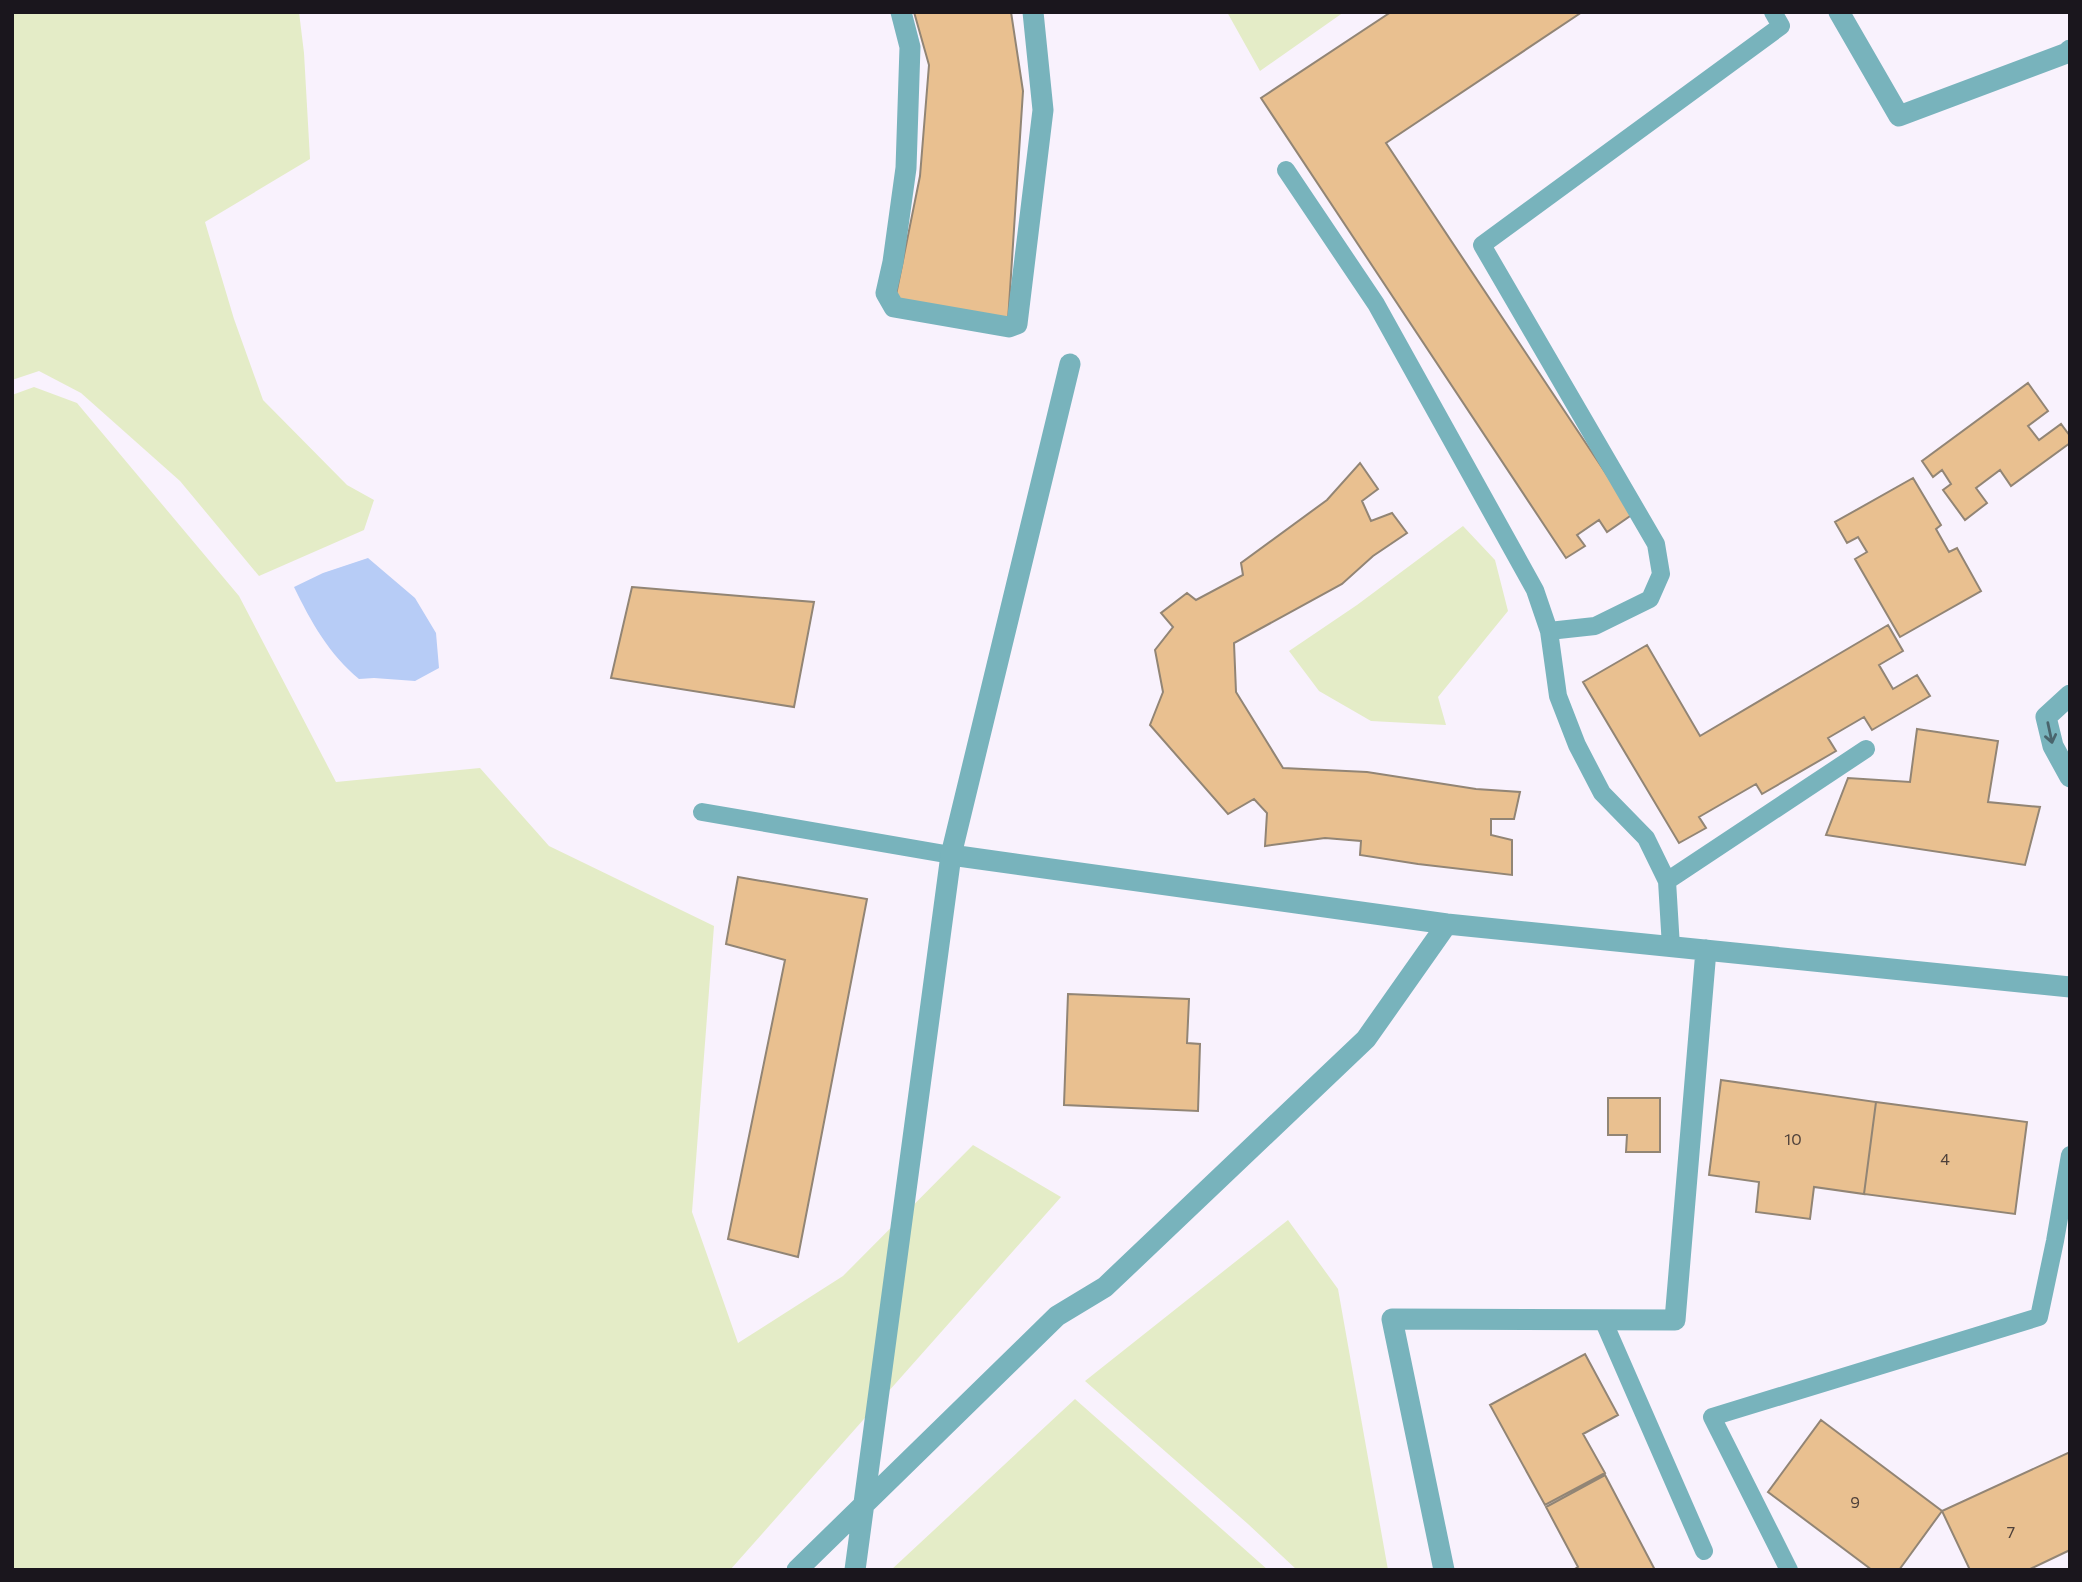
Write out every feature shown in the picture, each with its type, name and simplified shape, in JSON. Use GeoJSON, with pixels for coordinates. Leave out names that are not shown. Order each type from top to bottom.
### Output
{"type":"FeatureCollection","features":[{"type":"Feature","properties":{"kind":"street"},"geometry":{"type":"LineString","coordinates":[[901,12],[910,47],[906,168],[886,293],[894,307],[1009,327],[1017,324],[1042,110],[1033,12]]}},
{"type":"Feature","properties":{"kind":"street"},"geometry":{"type":"LineString","coordinates":[[1839,12],[1899,116],[2070,50]]}},
{"type":"Feature","properties":{"kind":"street"},"geometry":{"type":"LineString","coordinates":[[855,1570],[951,855],[1070,364]]}},
{"type":"Feature","properties":{"kind":"street"},"geometry":{"type":"LineString","coordinates":[[2070,695],[2046,717],[2053,746],[2070,777]]}},
{"type":"Feature","properties":{"kind":"street"},"geometry":{"type":"LineString","coordinates":[[951,855],[1447,924],[2070,987]]}},
{"type":"Feature","properties":{"kind":"street"},"geometry":{"type":"LineString","coordinates":[[797,1570],[1057,1316],[1105,1287],[1366,1039],[1447,924]]}},
{"type":"Feature","properties":{"kind":"street"},"geometry":{"type":"LineString","coordinates":[[1444,1570],[1392,1319],[1675,1320],[1706,950]]}},
{"type":"Feature","properties":{"kind":"lane"},"geometry":{"type":"LineString","coordinates":[[1549,631],[1595,626],[1650,599],[1661,574],[1656,544],[1482,245],[1781,26],[1773,12]]}},
{"type":"Feature","properties":{"kind":"lane"},"geometry":{"type":"LineString","coordinates":[[1286,170],[1376,304],[1535,590],[1549,631],[1559,696],[1577,745],[1602,793],[1646,838],[1667,881],[1671,947]]}},
{"type":"Feature","properties":{"kind":"lane"},"geometry":{"type":"LineString","coordinates":[[1667,881],[1866,749]]}},
{"type":"Feature","properties":{"kind":"lane"},"geometry":{"type":"LineString","coordinates":[[702,812],[951,855]]}},
{"type":"Feature","properties":{"kind":"lane"},"geometry":{"type":"LineString","coordinates":[[1789,1570],[1712,1417],[2039,1317],[2062,1242],[2070,1155]]}},
{"type":"Feature","properties":{"kind":"lane"},"geometry":{"type":"LineString","coordinates":[[1603,1320],[1704,1550]]}},
{"type":"Feature","properties":{"kind":"green space"},"geometry":{"type":"Polygon","coordinates":[[[12,12],[299,12],[310,159],[205,222],[234,319],[263,400],[347,485],[374,500],[364,530],[259,576],[180,481],[81,393],[39,371],[12,380],[12,12]]]}},
{"type":"Feature","properties":{"kind":"green space"},"geometry":{"type":"Polygon","coordinates":[[[1227,12],[1344,12],[1260,71],[1227,12]]]}},
{"type":"Feature","properties":{"kind":"green space"},"geometry":{"type":"Polygon","coordinates":[[[34,387],[77,403],[239,596],[336,782],[480,768],[549,846],[714,926],[692,1212],[738,1343],[843,1276],[973,1145],[1061,1197],[730,1570],[12,1570],[12,395],[34,387]]]}},
{"type":"Feature","properties":{"kind":"green space"},"geometry":{"type":"Polygon","coordinates":[[[1463,526],[1495,560],[1508,611],[1438,697],[1446,725],[1371,721],[1319,691],[1289,651],[1357,605],[1463,526]]]}},
{"type":"Feature","properties":{"kind":"green space"},"geometry":{"type":"Polygon","coordinates":[[[1288,1220],[1338,1289],[1388,1570],[1297,1570],[1085,1381],[1288,1220]]]}},
{"type":"Feature","properties":{"kind":"green space"},"geometry":{"type":"Polygon","coordinates":[[[1075,1399],[1268,1570],[891,1570],[1075,1399]]]}},
{"type":"Feature","properties":{"kind":"water"},"geometry":{"type":"Polygon","coordinates":[[[368,558],[415,598],[436,633],[439,668],[415,681],[359,679],[322,637],[294,587],[323,573],[368,558]]]}},
{"type":"Feature","properties":{"kind":"building"},"geometry":{"type":"Polygon","coordinates":[[[914,12],[1011,12],[1023,91],[1008,321],[895,300],[920,176],[929,65],[914,12]]]}},
{"type":"Feature","properties":{"kind":"building"},"geometry":{"type":"Polygon","coordinates":[[[1391,12],[1582,12],[1386,143],[1633,514],[1607,532],[1599,520],[1577,535],[1585,546],[1566,558],[1261,98],[1391,12]]]}},
{"type":"Feature","properties":{"kind":"building"},"geometry":{"type":"Polygon","coordinates":[[[2028,383],[2048,411],[2028,426],[2039,440],[2061,424],[2070,436],[2070,443],[2011,486],[2000,470],[1976,488],[1987,503],[1965,520],[1943,490],[1951,484],[1942,470],[1933,477],[1922,461],[2028,383]]]}},
{"type":"Feature","properties":{"kind":"building"},"geometry":{"type":"Polygon","coordinates":[[[1360,463],[1378,489],[1362,501],[1371,521],[1392,513],[1407,533],[1373,556],[1342,584],[1234,643],[1236,692],[1283,768],[1367,772],[1476,789],[1520,792],[1514,819],[1491,819],[1491,835],[1512,840],[1512,875],[1360,855],[1361,841],[1325,838],[1265,846],[1267,813],[1254,799],[1228,814],[1150,725],[1163,692],[1155,650],[1173,627],[1161,613],[1187,593],[1196,600],[1243,575],[1241,563],[1327,500],[1360,463]]]}},
{"type":"Feature","properties":{"kind":"building"},"geometry":{"type":"Polygon","coordinates":[[[1913,478],[1941,525],[1936,529],[1949,552],[1957,548],[1981,591],[1900,637],[1855,559],[1867,552],[1858,537],[1847,543],[1835,522],[1913,478]]]}},
{"type":"Feature","properties":{"kind":"building"},"geometry":{"type":"Polygon","coordinates":[[[632,587],[814,602],[794,707],[611,678],[632,587]]]}},
{"type":"Feature","properties":{"kind":"building"},"geometry":{"type":"Polygon","coordinates":[[[1888,625],[1903,651],[1879,665],[1893,689],[1917,675],[1930,696],[1872,730],[1864,717],[1828,738],[1836,751],[1762,794],[1756,784],[1699,817],[1706,828],[1679,843],[1583,682],[1647,645],[1700,736],[1888,625]]]}},
{"type":"Feature","properties":{"kind":"building"},"geometry":{"type":"Polygon","coordinates":[[[1917,729],[1998,741],[1988,802],[2040,807],[2025,865],[1826,835],[1848,778],[1910,782],[1917,729]]]}},
{"type":"Feature","properties":{"kind":"building"},"geometry":{"type":"Polygon","coordinates":[[[738,877],[867,899],[798,1257],[728,1239],[785,960],[726,944],[738,877]]]}},
{"type":"Feature","properties":{"kind":"building"},"geometry":{"type":"Polygon","coordinates":[[[1068,994],[1189,999],[1187,1043],[1200,1044],[1198,1111],[1064,1105],[1068,994]]]}},
{"type":"Feature","properties":{"kind":"building"},"geometry":{"type":"Polygon","coordinates":[[[1721,1080],[1876,1102],[1864,1194],[1814,1187],[1810,1219],[1756,1212],[1759,1182],[1709,1175],[1721,1080]]]}},
{"type":"Feature","properties":{"kind":"building"},"geometry":{"type":"Polygon","coordinates":[[[1608,1098],[1660,1098],[1660,1152],[1626,1152],[1627,1135],[1608,1135],[1608,1098]]]}},
{"type":"Feature","properties":{"kind":"building"},"geometry":{"type":"Polygon","coordinates":[[[1876,1102],[2027,1122],[2015,1214],[1864,1194],[1876,1102]]]}},
{"type":"Feature","properties":{"kind":"building"},"geometry":{"type":"Polygon","coordinates":[[[1585,1354],[1618,1415],[1583,1434],[1605,1473],[1545,1505],[1490,1405],[1585,1354]]]}},
{"type":"Feature","properties":{"kind":"building"},"geometry":{"type":"Polygon","coordinates":[[[1821,1420],[1942,1511],[1899,1570],[1872,1570],[1768,1492],[1821,1420]]]}},
{"type":"Feature","properties":{"kind":"building"},"geometry":{"type":"Polygon","coordinates":[[[2070,1452],[2070,1550],[2028,1570],[1970,1570],[1942,1511],[2070,1452]]]}},
{"type":"Feature","properties":{"kind":"building"},"geometry":{"type":"Polygon","coordinates":[[[1605,1475],[1655,1570],[1573,1570],[1578,1567],[1546,1507],[1605,1475]]]}}]}
